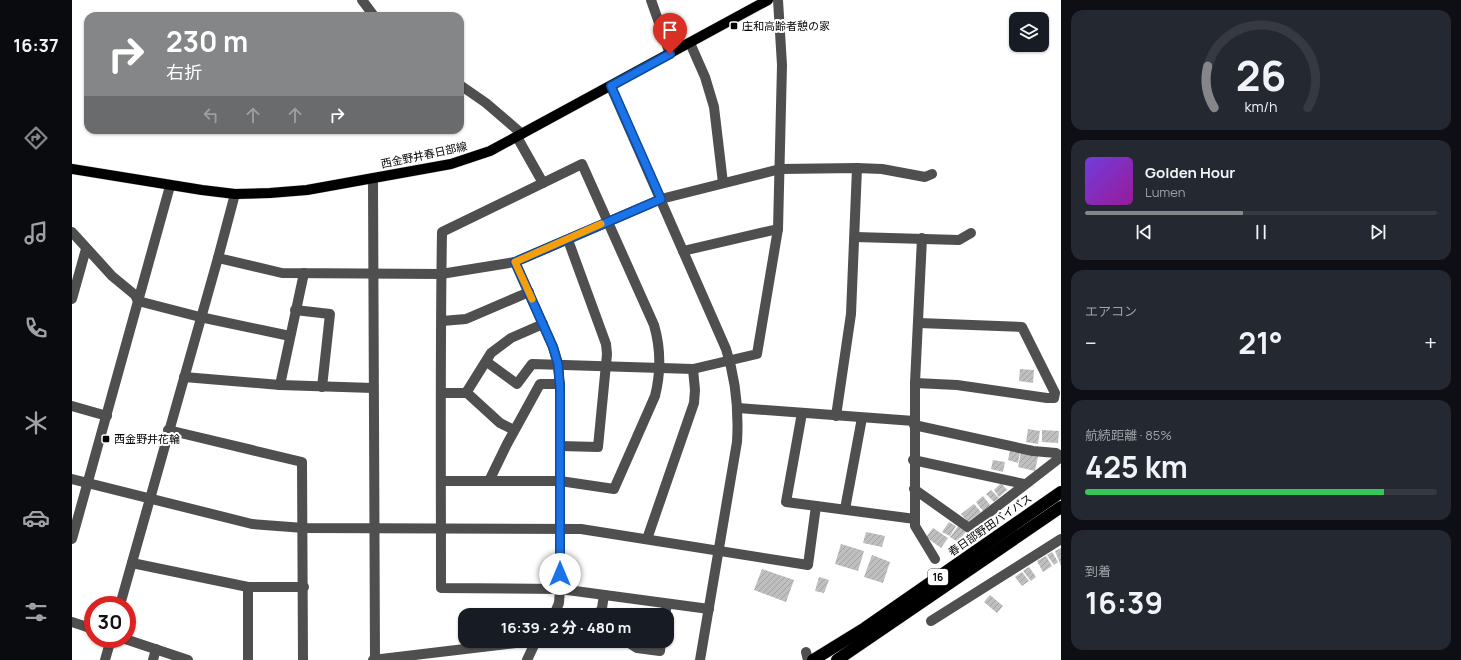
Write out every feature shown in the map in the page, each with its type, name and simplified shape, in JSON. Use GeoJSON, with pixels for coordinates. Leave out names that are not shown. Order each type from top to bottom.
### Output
{"type":"FeatureCollection","features":[{"type":"Feature","properties":{"kind":"highway","name":"春日部野田バイパス"},"geometry":{"type":"LineString","coordinates":[[809,657],[865,628],[1061,492]]}},
{"type":"Feature","properties":{"kind":"highway","name":"16"},"geometry":{"type":"LineString","coordinates":[[837,660],[1061,506]]}},
{"type":"Feature","properties":{"kind":"main road","name":"西金野井春日部線"},"geometry":{"type":"LineString","coordinates":[[72,169],[170,186],[235,194],[307,190],[471,158],[490,151],[768,0]]}},
{"type":"Feature","properties":{"kind":"street"},"geometry":{"type":"LineString","coordinates":[[362,0],[371,12]]}},
{"type":"Feature","properties":{"kind":"street"},"geometry":{"type":"LineString","coordinates":[[651,0],[670,54]]}},
{"type":"Feature","properties":{"kind":"street"},"geometry":{"type":"LineString","coordinates":[[486,362],[517,384],[532,364],[693,370],[757,354],[778,229],[782,65],[778,0]]}},
{"type":"Feature","properties":{"kind":"street"},"geometry":{"type":"LineString","coordinates":[[690,43],[705,77],[714,107],[723,184]]}},
{"type":"Feature","properties":{"kind":"street"},"geometry":{"type":"LineString","coordinates":[[611,86],[661,199],[729,361],[738,408],[737,442],[700,660]]}},
{"type":"Feature","properties":{"kind":"street"},"geometry":{"type":"LineString","coordinates":[[464,88],[486,103],[519,135],[543,183]]}},
{"type":"Feature","properties":{"kind":"street"},"geometry":{"type":"LineString","coordinates":[[441,481],[560,481],[614,489],[655,396],[660,369],[660,351],[654,325],[582,164],[442,232],[441,274],[442,320],[441,393],[441,481],[441,588],[560,589],[708,609]]}},
{"type":"Feature","properties":{"kind":"street"},"geometry":{"type":"LineString","coordinates":[[836,416],[851,314],[858,168]]}},
{"type":"Feature","properties":{"kind":"street"},"geometry":{"type":"LineString","coordinates":[[218,258],[282,273],[441,274],[515,262],[661,199],[780,169],[858,168],[882,169],[925,176],[932,174]]}},
{"type":"Feature","properties":{"kind":"street"},"geometry":{"type":"LineString","coordinates":[[373,178],[374,660],[444,656],[491,648]]}},
{"type":"Feature","properties":{"kind":"street"},"geometry":{"type":"LineString","coordinates":[[72,539],[89,483],[170,186]]}},
{"type":"Feature","properties":{"kind":"street"},"geometry":{"type":"LineString","coordinates":[[123,596],[151,499],[168,430],[235,194]]}},
{"type":"Feature","properties":{"kind":"street"},"geometry":{"type":"LineString","coordinates":[[683,251],[778,229]]}},
{"type":"Feature","properties":{"kind":"street"},"geometry":{"type":"LineString","coordinates":[[72,232],[112,276],[134,294],[138,301],[200,317],[290,336]]}},
{"type":"Feature","properties":{"kind":"street"},"geometry":{"type":"LineString","coordinates":[[855,237],[959,240],[971,233]]}},
{"type":"Feature","properties":{"kind":"street"},"geometry":{"type":"LineString","coordinates":[[922,238],[913,460],[915,526],[936,559]]}},
{"type":"Feature","properties":{"kind":"street"},"geometry":{"type":"LineString","coordinates":[[560,446],[598,447],[607,366],[606,344],[568,240]]}},
{"type":"Feature","properties":{"kind":"street"},"geometry":{"type":"LineString","coordinates":[[72,299],[86,249]]}},
{"type":"Feature","properties":{"kind":"street"},"geometry":{"type":"LineString","coordinates":[[515,262],[543,324],[558,364],[560,384],[560,589],[559,603],[557,608]]}},
{"type":"Feature","properties":{"kind":"street"},"geometry":{"type":"LineString","coordinates":[[280,385],[304,274]]}},
{"type":"Feature","properties":{"kind":"street"},"geometry":{"type":"LineString","coordinates":[[442,320],[466,319],[529,292]]}},
{"type":"Feature","properties":{"kind":"street"},"geometry":{"type":"LineString","coordinates":[[295,310],[330,314],[322,387]]}},
{"type":"Feature","properties":{"kind":"street"},"geometry":{"type":"LineString","coordinates":[[915,383],[957,385],[1047,398],[1054,398],[1055,392],[1022,327],[919,323]]}},
{"type":"Feature","properties":{"kind":"street"},"geometry":{"type":"LineString","coordinates":[[466,392],[491,353],[511,338],[543,324]]}},
{"type":"Feature","properties":{"kind":"street"},"geometry":{"type":"LineString","coordinates":[[648,539],[694,404],[695,390],[693,370]]}},
{"type":"Feature","properties":{"kind":"street"},"geometry":{"type":"LineString","coordinates":[[184,377],[280,385],[373,388]]}},
{"type":"Feature","properties":{"kind":"street"},"geometry":{"type":"LineString","coordinates":[[489,481],[514,430],[540,384],[560,384]]}},
{"type":"Feature","properties":{"kind":"street"},"geometry":{"type":"LineString","coordinates":[[441,393],[466,392],[500,423],[514,430]]}},
{"type":"Feature","properties":{"kind":"street"},"geometry":{"type":"LineString","coordinates":[[72,406],[107,416]]}},
{"type":"Feature","properties":{"kind":"street"},"geometry":{"type":"LineString","coordinates":[[738,408],[914,423],[1034,451],[1056,453],[1061,457],[1024,484],[969,528],[914,489]]}},
{"type":"Feature","properties":{"kind":"street"},"geometry":{"type":"LineString","coordinates":[[802,413],[786,502],[915,519]]}},
{"type":"Feature","properties":{"kind":"street"},"geometry":{"type":"LineString","coordinates":[[845,510],[862,418]]}},
{"type":"Feature","properties":{"kind":"street"},"geometry":{"type":"LineString","coordinates":[[168,430],[302,462],[304,528],[303,660]]}},
{"type":"Feature","properties":{"kind":"street"},"geometry":{"type":"LineString","coordinates":[[913,460],[1024,484]]}},
{"type":"Feature","properties":{"kind":"street"},"geometry":{"type":"LineString","coordinates":[[72,479],[252,524],[304,528],[560,528],[602,531],[808,565],[816,506]]}},
{"type":"Feature","properties":{"kind":"street"},"geometry":{"type":"LineString","coordinates":[[931,621],[1061,539]]}},
{"type":"Feature","properties":{"kind":"street"},"geometry":{"type":"LineString","coordinates":[[132,563],[248,586],[304,587]]}},
{"type":"Feature","properties":{"kind":"street"},"geometry":{"type":"LineString","coordinates":[[248,586],[248,660]]}},
{"type":"Feature","properties":{"kind":"street"},"geometry":{"type":"LineString","coordinates":[[602,608],[604,595]]}},
{"type":"Feature","properties":{"kind":"street"},"geometry":{"type":"LineString","coordinates":[[666,608],[667,604]]}},
{"type":"Feature","properties":{"kind":"street"},"geometry":{"type":"LineString","coordinates":[[72,622],[84,626]]}},
{"type":"Feature","properties":{"kind":"street"},"geometry":{"type":"LineString","coordinates":[[136,643],[188,660]]}},
{"type":"Feature","properties":{"kind":"street"},"geometry":{"type":"LineString","coordinates":[[105,660],[108,648]]}},
{"type":"Feature","properties":{"kind":"street"},"geometry":{"type":"LineString","coordinates":[[528,660],[533,648]]}},
{"type":"Feature","properties":{"kind":"street"},"geometry":{"type":"LineString","coordinates":[[637,648],[659,651]]}},
{"type":"Feature","properties":{"kind":"street"},"geometry":{"type":"LineString","coordinates":[[153,660],[156,650]]}},
{"type":"Feature","properties":{"kind":"building"},"geometry":{"type":"Polygon","coordinates":[[[1020,369],[1034,370],[1033,383],[1019,381],[1020,369]]]}},
{"type":"Feature","properties":{"kind":"building"},"geometry":{"type":"Polygon","coordinates":[[[1028,429],[1040,431],[1038,444],[1026,442],[1028,429]]]}},
{"type":"Feature","properties":{"kind":"building"},"geometry":{"type":"Polygon","coordinates":[[[1042,430],[1059,431],[1058,443],[1042,442],[1042,430]]]}},
{"type":"Feature","properties":{"kind":"building"},"geometry":{"type":"Polygon","coordinates":[[[1010,450],[1020,452],[1018,463],[1008,460],[1010,450]]]}},
{"type":"Feature","properties":{"kind":"building"},"geometry":{"type":"Polygon","coordinates":[[[1021,452],[1038,456],[1035,471],[1018,467],[1021,452]]]}},
{"type":"Feature","properties":{"kind":"building"},"geometry":{"type":"Polygon","coordinates":[[[993,460],[1005,462],[1003,472],[991,469],[993,460]]]}},
{"type":"Feature","properties":{"kind":"building"},"geometry":{"type":"Polygon","coordinates":[[[1001,483],[1007,490],[999,497],[994,490],[1001,483]]]}},
{"type":"Feature","properties":{"kind":"building"},"geometry":{"type":"Polygon","coordinates":[[[991,490],[999,498],[994,502],[986,494],[991,490]]]}},
{"type":"Feature","properties":{"kind":"building"},"geometry":{"type":"Polygon","coordinates":[[[983,496],[990,505],[983,511],[976,502],[983,496]]]}},
{"type":"Feature","properties":{"kind":"building"},"geometry":{"type":"Polygon","coordinates":[[[974,504],[981,512],[968,522],[961,514],[974,504]]]}},
{"type":"Feature","properties":{"kind":"building"},"geometry":{"type":"Polygon","coordinates":[[[949,522],[956,526],[950,536],[942,532],[949,522]]]}},
{"type":"Feature","properties":{"kind":"building"},"geometry":{"type":"Polygon","coordinates":[[[959,525],[967,530],[958,542],[950,537],[959,525]]]}},
{"type":"Feature","properties":{"kind":"building"},"geometry":{"type":"Polygon","coordinates":[[[933,528],[948,538],[941,548],[926,537],[933,528]]]}},
{"type":"Feature","properties":{"kind":"building"},"geometry":{"type":"Polygon","coordinates":[[[866,532],[885,536],[882,547],[863,543],[866,532]]]}},
{"type":"Feature","properties":{"kind":"building"},"geometry":{"type":"Polygon","coordinates":[[[841,544],[864,551],[858,571],[835,564],[841,544]]]}},
{"type":"Feature","properties":{"kind":"building"},"geometry":{"type":"Polygon","coordinates":[[[1061,548],[1061,566],[1055,551],[1061,548]]]}},
{"type":"Feature","properties":{"kind":"building"},"geometry":{"type":"Polygon","coordinates":[[[1052,552],[1058,562],[1054,565],[1047,555],[1052,552]]]}},
{"type":"Feature","properties":{"kind":"building"},"geometry":{"type":"Polygon","coordinates":[[[872,555],[890,562],[883,583],[864,577],[872,555]]]}},
{"type":"Feature","properties":{"kind":"building"},"geometry":{"type":"Polygon","coordinates":[[[1046,556],[1052,566],[1043,572],[1037,561],[1046,556]]]}},
{"type":"Feature","properties":{"kind":"building"},"geometry":{"type":"Polygon","coordinates":[[[1029,567],[1036,577],[1031,581],[1023,571],[1029,567]]]}},
{"type":"Feature","properties":{"kind":"building"},"geometry":{"type":"Polygon","coordinates":[[[762,569],[794,580],[786,602],[754,590],[762,569]]]}},
{"type":"Feature","properties":{"kind":"building"},"geometry":{"type":"Polygon","coordinates":[[[1022,572],[1029,581],[1022,586],[1015,577],[1022,572]]]}},
{"type":"Feature","properties":{"kind":"building"},"geometry":{"type":"Polygon","coordinates":[[[819,577],[829,580],[824,593],[815,591],[819,577]]]}},
{"type":"Feature","properties":{"kind":"building"},"geometry":{"type":"Polygon","coordinates":[[[990,595],[1003,606],[997,613],[984,602],[990,595]]]}},
{"type":"Feature","properties":{"kind":"slow traffic"},"geometry":{"type":"LineString","coordinates":[[532,299],[515,262],[568,240],[601,224]]}},
{"type":"Feature","properties":{"kind":"place","name":"庄和高齢者憩の家"},"geometry":{"type":"Point","coordinates":[734,26]}},
{"type":"Feature","properties":{"kind":"place","name":"西金野井花輪"},"geometry":{"type":"Point","coordinates":[106,439]}},
{"type":"Feature","properties":{"kind":"route"},"geometry":{"type":"LineString","coordinates":[[560,574],[560,388],[558,364],[553,347],[515,262],[661,199],[611,86],[670,54]]}}]}
